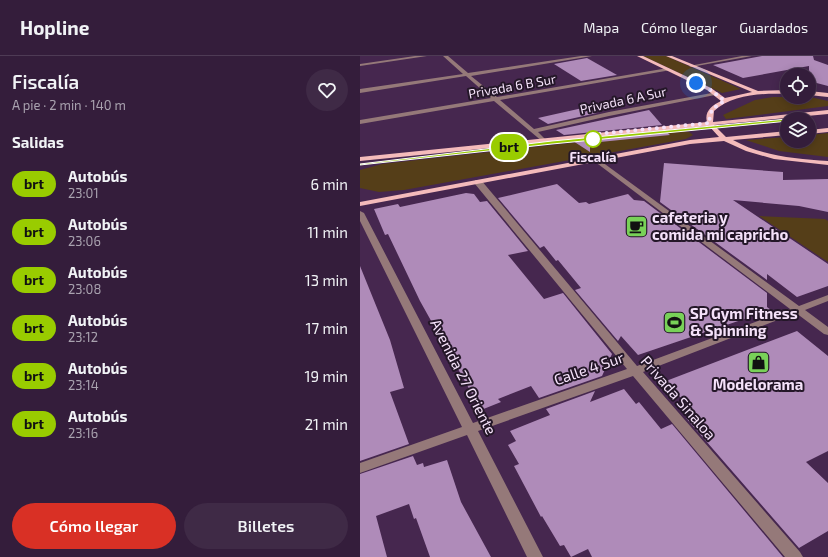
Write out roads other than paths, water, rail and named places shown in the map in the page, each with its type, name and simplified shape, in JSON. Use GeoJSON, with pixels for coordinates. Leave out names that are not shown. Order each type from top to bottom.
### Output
{"type":"FeatureCollection","features":[{"type":"Feature","properties":{"kind":"main road"},"geometry":{"type":"LineString","coordinates":[[638,56],[716,94],[725,101]]}},
{"type":"Feature","properties":{"kind":"main road"},"geometry":{"type":"LineString","coordinates":[[668,56],[757,93]]}},
{"type":"Feature","properties":{"kind":"main road"},"geometry":{"type":"LineString","coordinates":[[780,92],[757,93],[725,101],[711,110],[709,117],[710,123],[716,131],[725,138],[752,150],[781,158],[828,163]]}},
{"type":"Feature","properties":{"kind":"main road"},"geometry":{"type":"LineString","coordinates":[[816,94],[828,95]]}},
{"type":"Feature","properties":{"kind":"main road"},"geometry":{"type":"LineString","coordinates":[[360,159],[828,112]]}},
{"type":"Feature","properties":{"kind":"main road"},"geometry":{"type":"LineString","coordinates":[[816,131],[828,130]]}},
{"type":"Feature","properties":{"kind":"main road"},"geometry":{"type":"LineString","coordinates":[[360,204],[690,142],[780,134]]}},
{"type":"Feature","properties":{"kind":"street"},"geometry":{"type":"LineString","coordinates":[[360,65],[425,56]]}},
{"type":"Feature","properties":{"kind":"street"},"geometry":{"type":"LineString","coordinates":[[445,56],[544,140]]}},
{"type":"Feature","properties":{"kind":"street"},"geometry":{"type":"LineString","coordinates":[[360,91],[590,56]]}},
{"type":"Feature","properties":{"kind":"street"},"geometry":{"type":"LineString","coordinates":[[691,66],[750,56]]}},
{"type":"Feature","properties":{"kind":"street","name":"Privada 6 B Sur"},"geometry":{"type":"LineString","coordinates":[[360,122],[498,100],[668,70]]}},
{"type":"Feature","properties":{"kind":"street","name":"Privada 6 A Sur"},"geometry":{"type":"LineString","coordinates":[[534,131],[609,114],[716,94]]}},
{"type":"Feature","properties":{"kind":"street"},"geometry":{"type":"LineString","coordinates":[[596,160],[799,309],[828,332]]}},
{"type":"Feature","properties":{"kind":"street","name":"Privada Sinaloa"},"geometry":{"type":"LineString","coordinates":[[478,182],[635,370],[795,557]]}},
{"type":"Feature","properties":{"kind":"street","name":"Avenida 27 Oriente"},"geometry":{"type":"LineString","coordinates":[[360,213],[471,428],[535,557]]}},
{"type":"Feature","properties":{"kind":"street","name":"Calle 4 Sur"},"geometry":{"type":"LineString","coordinates":[[360,468],[635,370],[828,298]]}},
{"type":"Feature","properties":{"kind":"place","name":"Fiscalía"},"geometry":{"type":"Point","coordinates":[593,139]}},
{"type":"Feature","properties":{"kind":"place","name":"cafeteria y comida mi capricho"},"geometry":{"type":"Point","coordinates":[636,227]}},
{"type":"Feature","properties":{"kind":"place","name":"SP Gym Fitness & Spinning"},"geometry":{"type":"Point","coordinates":[674,323]}},
{"type":"Feature","properties":{"kind":"place","name":"Modelorama"},"geometry":{"type":"Point","coordinates":[758,362]}}]}
